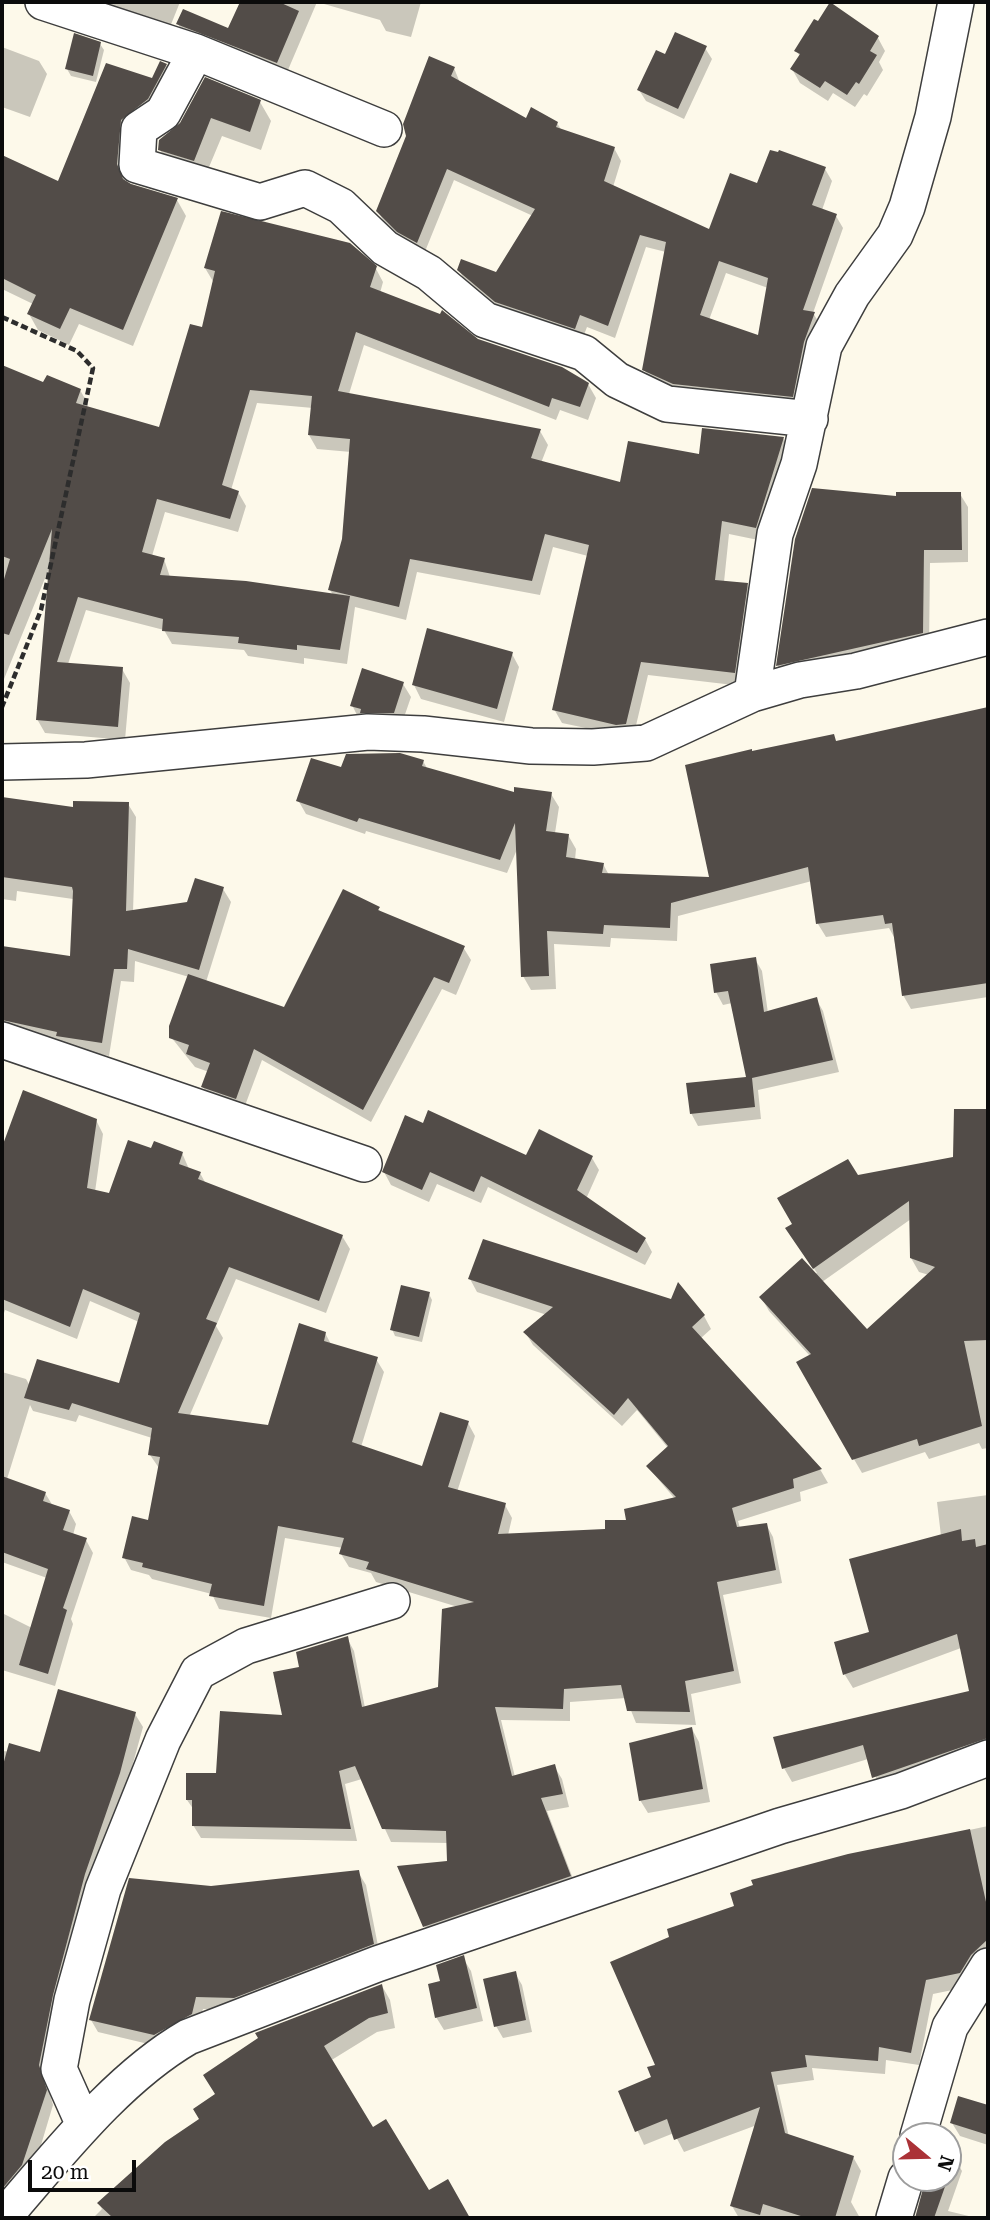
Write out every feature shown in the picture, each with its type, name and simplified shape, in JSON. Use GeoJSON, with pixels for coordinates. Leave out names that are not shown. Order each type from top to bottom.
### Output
{"type":"FeatureCollection","features":[{"type":"Feature","properties":{"kind":"street"},"geometry":{"type":"LineString","coordinates":[[43,2],[196,52],[384,129]]}},
{"type":"Feature","properties":{"kind":"street"},"geometry":{"type":"LineString","coordinates":[[752,694],[775,534],[799,464],[824,346],[852,295],[895,235],[907,207],[933,117],[956,2]]}},
{"type":"Feature","properties":{"kind":"street"},"geometry":{"type":"LineString","coordinates":[[196,52],[163,113],[139,130],[137,165],[260,202],[305,188],[341,206],[385,248],[429,273],[485,320],[584,353],[617,380],[667,404],[810,419]]}},
{"type":"Feature","properties":{"kind":"street"},"geometry":{"type":"LineString","coordinates":[[2,762],[113,757],[368,733],[423,734],[531,746],[593,747],[646,743],[752,694],[800,680],[856,671],[988,637]]}},
{"type":"Feature","properties":{"kind":"street"},"geometry":{"type":"LineString","coordinates":[[2,1040],[365,1164]]}},
{"type":"Feature","properties":{"kind":"street"},"geometry":{"type":"LineString","coordinates":[[84,2125],[59,2069],[72,2000],[103,1889],[163,1740],[198,1672],[246,1646],[392,1601]]}},
{"type":"Feature","properties":{"kind":"street"},"geometry":{"type":"LineString","coordinates":[[14,2206],[84,2125],[165,2050],[188,2037],[377,1964],[780,1826],[901,1791],[988,1758]]}},
{"type":"Feature","properties":{"kind":"street"},"geometry":{"type":"LineString","coordinates":[[922,2122],[950,2027],[988,1966]]}},
{"type":"Feature","properties":{"kind":"street"},"geometry":{"type":"LineString","coordinates":[[894,2218],[902,2192]]}},
{"type":"Feature","properties":{"kind":"path"},"geometry":{"type":"LineString","coordinates":[[2,317],[77,351],[93,368],[41,610],[2,707]]}},
{"type":"Feature","properties":{"kind":"building"},"geometry":{"type":"Polygon","coordinates":[[[240,2],[279,2],[299,11],[277,63],[176,24],[183,9],[228,28],[240,2]]]}},
{"type":"Feature","properties":{"kind":"building"},"geometry":{"type":"Polygon","coordinates":[[[830,2],[879,36],[870,51],[877,55],[859,84],[856,82],[847,95],[825,81],[820,88],[790,69],[800,54],[794,51],[814,19],[818,21],[830,2]]]}},
{"type":"Feature","properties":{"kind":"building"},"geometry":{"type":"Polygon","coordinates":[[[675,32],[707,46],[678,109],[637,90],[656,50],[665,54],[675,32]]]}},
{"type":"Feature","properties":{"kind":"building"},"geometry":{"type":"Polygon","coordinates":[[[74,33],[101,42],[93,76],[65,69],[74,33]]]}},
{"type":"Feature","properties":{"kind":"building"},"geometry":{"type":"Polygon","coordinates":[[[429,56],[455,67],[451,76],[526,118],[531,107],[558,122],[556,127],[615,147],[604,181],[709,229],[730,173],[757,183],[770,150],[779,150],[826,167],[812,205],[837,214],[803,310],[815,312],[804,342],[793,397],[673,384],[642,370],[666,242],[640,235],[608,326],[580,315],[575,329],[495,302],[457,270],[461,259],[496,272],[535,209],[447,169],[417,243],[397,232],[376,211],[406,136],[403,124],[429,56]],[[719,261],[700,315],[758,335],[768,278],[719,261]]]}},
{"type":"Feature","properties":{"kind":"building"},"geometry":{"type":"Polygon","coordinates":[[[160,61],[167,64],[148,99],[121,120],[117,164],[123,179],[131,184],[178,198],[123,330],[70,308],[60,329],[27,314],[36,295],[2,278],[2,155],[58,181],[106,63],[152,78],[160,61]]]}},
{"type":"Feature","properties":{"kind":"building"},"geometry":{"type":"Polygon","coordinates":[[[205,77],[261,100],[250,132],[211,118],[194,161],[158,150],[159,140],[180,123],[205,77]]]}},
{"type":"Feature","properties":{"kind":"building"},"geometry":{"type":"Polygon","coordinates":[[[221,211],[350,243],[377,266],[370,287],[440,314],[442,310],[478,339],[562,367],[589,383],[580,407],[552,398],[549,407],[356,332],[338,391],[541,429],[531,458],[620,482],[628,441],[699,454],[702,428],[784,437],[756,528],[722,521],[715,580],[748,583],[735,673],[641,662],[626,724],[616,725],[552,710],[589,545],[545,534],[532,581],[410,559],[399,607],[328,590],[342,539],[350,439],[308,435],[312,396],[250,390],[222,485],[239,491],[230,519],[157,499],[142,552],[165,558],[160,575],[246,581],[350,596],[340,650],[297,645],[297,650],[238,643],[239,637],[162,631],[163,619],[78,597],[57,662],[123,667],[118,727],[36,720],[52,529],[9,635],[2,633],[2,586],[10,559],[2,556],[2,365],[43,382],[47,375],[81,389],[76,403],[159,427],[190,324],[202,327],[215,271],[204,268],[221,211]]]}},
{"type":"Feature","properties":{"kind":"building"},"geometry":{"type":"Polygon","coordinates":[[[812,488],[896,496],[896,492],[961,492],[962,550],[924,550],[923,633],[776,666],[795,539],[812,488]]]}},
{"type":"Feature","properties":{"kind":"building"},"geometry":{"type":"Polygon","coordinates":[[[427,628],[513,652],[497,709],[412,685],[427,628]]]}},
{"type":"Feature","properties":{"kind":"building"},"geometry":{"type":"Polygon","coordinates":[[[362,668],[404,682],[394,713],[360,713],[361,709],[350,706],[362,668]]]}},
{"type":"Feature","properties":{"kind":"building"},"geometry":{"type":"Polygon","coordinates":[[[988,707],[988,983],[902,996],[892,923],[885,924],[883,915],[816,924],[808,867],[671,903],[670,928],[604,925],[603,934],[547,931],[549,976],[521,977],[515,823],[500,860],[359,818],[357,822],[296,801],[311,758],[341,767],[346,754],[400,753],[424,760],[422,766],[514,792],[514,787],[552,792],[546,831],[569,834],[566,857],[604,863],[602,873],[709,877],[685,765],[834,734],[836,741],[988,707]]]}},
{"type":"Feature","properties":{"kind":"building"},"geometry":{"type":"Polygon","coordinates":[[[2,797],[73,807],[73,801],[129,802],[126,911],[187,902],[195,878],[224,887],[199,970],[128,949],[127,969],[114,969],[102,1043],[56,1036],[57,1032],[2,1020],[2,946],[70,956],[73,891],[72,887],[2,877],[2,797]]]}},
{"type":"Feature","properties":{"kind":"building"},"geometry":{"type":"Polygon","coordinates":[[[343,889],[380,907],[378,910],[465,946],[449,983],[434,977],[363,1110],[254,1049],[236,1099],[201,1087],[210,1063],[186,1054],[189,1045],[169,1038],[169,1026],[188,974],[284,1007],[343,889]]]}},
{"type":"Feature","properties":{"kind":"building"},"geometry":{"type":"Polygon","coordinates":[[[756,957],[764,1012],[817,997],[833,1060],[752,1078],[755,1107],[690,1114],[686,1083],[746,1077],[728,991],[714,993],[710,964],[756,957]]]}},
{"type":"Feature","properties":{"kind":"building"},"geometry":{"type":"Polygon","coordinates":[[[23,1090],[97,1119],[87,1188],[109,1193],[128,1140],[151,1148],[154,1141],[183,1152],[179,1164],[201,1172],[198,1179],[343,1235],[319,1301],[229,1267],[206,1319],[217,1323],[178,1413],[268,1425],[299,1323],[326,1332],[324,1341],[378,1357],[352,1442],[422,1466],[440,1412],[469,1421],[448,1487],[506,1503],[498,1534],[605,1529],[605,1520],[626,1520],[624,1509],[676,1497],[646,1466],[668,1446],[628,1398],[614,1415],[523,1332],[553,1307],[468,1279],[483,1239],[671,1299],[678,1282],[705,1315],[692,1327],[822,1469],[793,1479],[794,1488],[732,1508],[737,1527],[767,1523],[776,1570],[717,1582],[734,1671],[685,1681],[690,1712],[627,1711],[621,1685],[564,1689],[563,1709],[495,1707],[512,1776],[555,1764],[563,1794],[541,1798],[571,1876],[423,1927],[397,1866],[447,1861],[446,1831],[382,1829],[355,1766],[339,1771],[351,1829],[192,1826],[192,1800],[186,1800],[186,1773],[216,1773],[220,1711],[282,1715],[273,1672],[299,1667],[296,1652],[348,1636],[362,1707],[438,1687],[442,1609],[474,1602],[366,1569],[369,1562],[339,1554],[344,1538],[278,1526],[264,1606],[209,1596],[212,1584],[142,1567],[143,1563],[122,1558],[132,1516],[148,1520],[160,1457],[148,1455],[152,1428],[72,1403],[69,1410],[24,1398],[37,1359],[119,1383],[140,1313],[83,1289],[70,1327],[2,1299],[2,1147],[23,1090]]]}},
{"type":"Feature","properties":{"kind":"building"},"geometry":{"type":"Polygon","coordinates":[[[954,1109],[988,1109],[988,1340],[964,1341],[982,1426],[919,1446],[917,1439],[852,1460],[796,1362],[811,1354],[759,1297],[802,1258],[867,1329],[935,1267],[910,1258],[909,1201],[813,1269],[785,1228],[792,1224],[777,1198],[848,1159],[858,1175],[953,1157],[954,1109]]]}},
{"type":"Feature","properties":{"kind":"building"},"geometry":{"type":"Polygon","coordinates":[[[428,1110],[526,1155],[539,1129],[593,1156],[577,1190],[646,1238],[637,1253],[481,1176],[474,1192],[430,1172],[422,1190],[382,1172],[405,1115],[423,1123],[428,1110]]]}},
{"type":"Feature","properties":{"kind":"building"},"geometry":{"type":"Polygon","coordinates":[[[401,1285],[430,1292],[419,1337],[390,1330],[401,1285]]]}},
{"type":"Feature","properties":{"kind":"building"},"geometry":{"type":"Polygon","coordinates":[[[2,1476],[46,1492],[43,1501],[70,1510],[63,1530],[87,1538],[63,1608],[67,1610],[48,1674],[19,1665],[48,1569],[2,1552],[2,1476]]]}},
{"type":"Feature","properties":{"kind":"building"},"geometry":{"type":"Polygon","coordinates":[[[961,1529],[962,1541],[975,1539],[976,1547],[988,1544],[988,1738],[872,1778],[863,1745],[782,1769],[773,1737],[969,1691],[957,1634],[843,1675],[834,1642],[869,1632],[849,1559],[961,1529]]]}},
{"type":"Feature","properties":{"kind":"building"},"geometry":{"type":"Polygon","coordinates":[[[58,1689],[136,1712],[120,1773],[85,1874],[53,1995],[39,2065],[47,2090],[22,2165],[2,2189],[2,1769],[9,1743],[40,1752],[58,1689]]]}},
{"type":"Feature","properties":{"kind":"building"},"geometry":{"type":"Polygon","coordinates":[[[692,1727],[703,1789],[639,1801],[629,1743],[692,1727]]]}},
{"type":"Feature","properties":{"kind":"building"},"geometry":{"type":"Polygon","coordinates":[[[970,1829],[988,1911],[988,1939],[971,1955],[960,1973],[926,1980],[911,2053],[879,2047],[878,2061],[805,2055],[807,2067],[771,2072],[785,2133],[854,2156],[835,2218],[807,2218],[763,2204],[760,2215],[730,2206],[760,2107],[674,2140],[667,2119],[635,2132],[618,2091],[651,2077],[647,2067],[655,2065],[610,1962],[669,1937],[667,1929],[734,1906],[730,1893],[753,1885],[751,1880],[848,1854],[970,1829]]]}},
{"type":"Feature","properties":{"kind":"building"},"geometry":{"type":"Polygon","coordinates":[[[359,1870],[374,1944],[234,1998],[196,1997],[192,2014],[154,2035],[89,2020],[129,1878],[211,1886],[359,1870]]]}},
{"type":"Feature","properties":{"kind":"building"},"geometry":{"type":"Polygon","coordinates":[[[464,1955],[477,2008],[435,2018],[428,1984],[440,1981],[436,1965],[464,1955]]]}},
{"type":"Feature","properties":{"kind":"building"},"geometry":{"type":"Polygon","coordinates":[[[516,1971],[526,2020],[494,2027],[483,1979],[516,1971]]]}},
{"type":"Feature","properties":{"kind":"building"},"geometry":{"type":"Polygon","coordinates":[[[382,1984],[388,2013],[369,2018],[324,2046],[373,2127],[386,2119],[429,2190],[448,2179],[470,2218],[113,2218],[97,2203],[165,2142],[199,2119],[193,2109],[215,2094],[203,2075],[258,2038],[255,2033],[382,1984]]]}},
{"type":"Feature","properties":{"kind":"building"},"geometry":{"type":"Polygon","coordinates":[[[958,2096],[988,2105],[988,2135],[962,2127],[962,2122],[950,2122],[958,2096]]]}},
{"type":"Feature","properties":{"kind":"building"},"geometry":{"type":"Polygon","coordinates":[[[922,2192],[943,2192],[934,2218],[915,2218],[922,2192]]]}}]}
